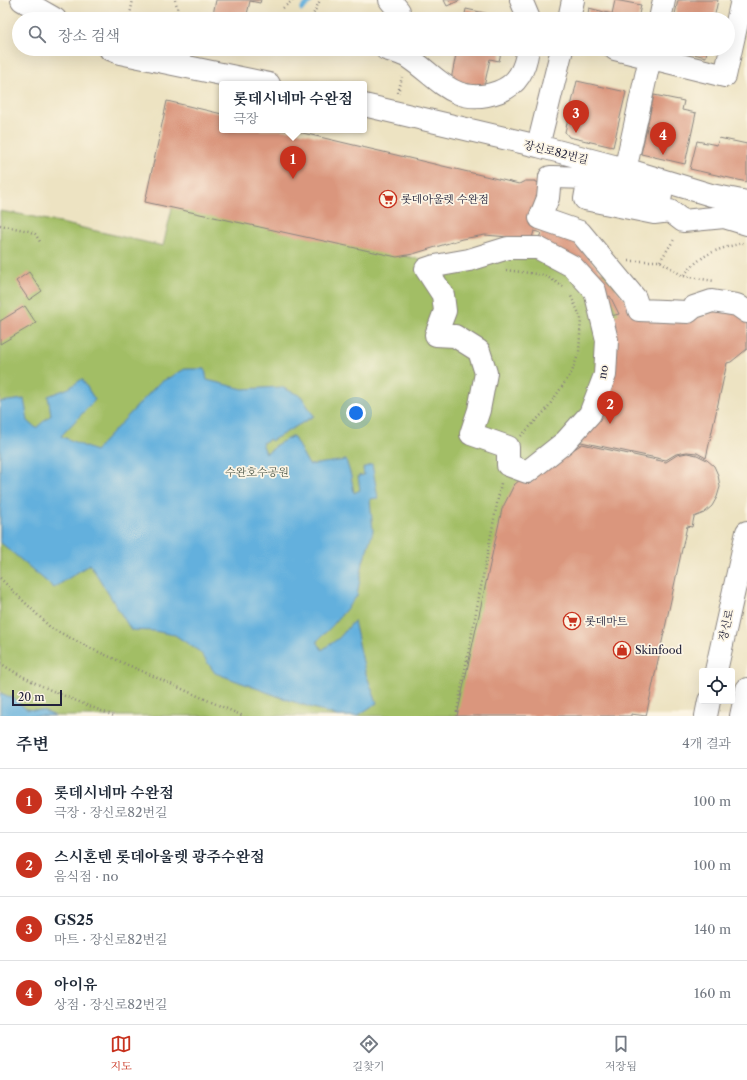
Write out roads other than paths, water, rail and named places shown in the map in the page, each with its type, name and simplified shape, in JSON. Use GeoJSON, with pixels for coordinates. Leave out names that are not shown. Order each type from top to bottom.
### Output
{"type":"FeatureCollection","features":[{"type":"Feature","properties":{"kind":"street"},"geometry":{"type":"LineString","coordinates":[[22,0],[43,12]]}},
{"type":"Feature","properties":{"kind":"street"},"geometry":{"type":"LineString","coordinates":[[521,0],[526,12]]}},
{"type":"Feature","properties":{"kind":"street"},"geometry":{"type":"LineString","coordinates":[[570,12],[573,0]]}},
{"type":"Feature","properties":{"kind":"street"},"geometry":{"type":"LineString","coordinates":[[661,12],[664,0]]}},
{"type":"Feature","properties":{"kind":"street"},"geometry":{"type":"LineString","coordinates":[[735,31],[742,0]]}},
{"type":"Feature","properties":{"kind":"street"},"geometry":{"type":"LineString","coordinates":[[134,56],[255,81]]}},
{"type":"Feature","properties":{"kind":"street"},"geometry":{"type":"LineString","coordinates":[[407,56],[447,88],[469,97],[491,95],[507,89],[518,79],[526,56]]}},
{"type":"Feature","properties":{"kind":"street"},"geometry":{"type":"LineString","coordinates":[[538,146],[560,56]]}},
{"type":"Feature","properties":{"kind":"street"},"geometry":{"type":"LineString","coordinates":[[628,157],[650,56]]}},
{"type":"Feature","properties":{"kind":"street"},"geometry":{"type":"LineString","coordinates":[[661,56],[725,76],[729,56]]}},
{"type":"Feature","properties":{"kind":"street","name":"장신로82번길"},"geometry":{"type":"LineString","coordinates":[[367,106],[538,146],[625,169],[711,195],[747,202]]}},
{"type":"Feature","properties":{"kind":"street"},"geometry":{"type":"LineString","coordinates":[[747,224],[724,217],[683,221],[670,211],[654,212],[585,199],[587,188],[655,203],[660,202],[661,195],[590,178],[550,177],[548,198],[540,218],[580,232],[636,298],[639,310],[688,312],[694,307],[712,301],[737,304],[747,312]]}},
{"type":"Feature","properties":{"kind":"street","name":"no"},"geometry":{"type":"LineString","coordinates":[[508,248],[538,248],[572,266],[595,291],[607,340],[605,375],[590,414],[566,442],[527,472],[508,465],[508,450],[508,446],[470,434],[479,410],[486,373],[478,351],[455,336],[436,335],[445,311],[443,295],[426,269],[469,260],[508,248]]}},
{"type":"Feature","properties":{"kind":"street","name":"장신로"},"geometry":{"type":"LineString","coordinates":[[717,668],[747,532]]}},
{"type":"Feature","properties":{"kind":"street"},"geometry":{"type":"LineString","coordinates":[[741,716],[747,689]]}},
{"type":"Feature","properties":{"kind":"street"},"geometry":{"type":"LineString","coordinates":[[706,716],[708,704]]}},
{"type":"Feature","properties":{"kind":"water","name":"수완호수공원"},"geometry":{"type":"Polygon","coordinates":[[[185,369],[205,369],[207,380],[243,389],[281,387],[301,396],[314,416],[271,441],[270,439],[262,443],[266,453],[274,448],[274,446],[293,436],[309,465],[346,460],[354,493],[360,490],[358,476],[364,475],[363,468],[372,464],[378,498],[370,499],[373,531],[363,562],[357,596],[333,625],[317,641],[322,650],[339,638],[354,621],[365,671],[377,703],[357,716],[338,716],[288,700],[215,673],[200,652],[175,635],[154,631],[131,630],[90,564],[54,588],[0,542],[0,402],[24,399],[28,421],[36,428],[51,415],[48,396],[69,388],[82,379],[95,400],[61,436],[95,451],[159,383],[185,369]]]}},
{"type":"Feature","properties":{"kind":"water"},"geometry":{"type":"Polygon","coordinates":[[[0,693],[13,698],[26,709],[44,711],[55,716],[0,716],[0,693]]]}},
{"type":"Feature","properties":{"kind":"waterway"},"geometry":{"type":"LineString","coordinates":[[302,9],[312,0]]}},
{"type":"Feature","properties":{"kind":"place","name":"GS25"},"geometry":{"type":"Point","coordinates":[576,133]}},
{"type":"Feature","properties":{"kind":"place","name":"아이유"},"geometry":{"type":"Point","coordinates":[663,155]}},
{"type":"Feature","properties":{"kind":"place","name":"롯데시네마 수완점"},"geometry":{"type":"Point","coordinates":[293,179]}},
{"type":"Feature","properties":{"kind":"place","name":"롯데아울렛 수완점"},"geometry":{"type":"Point","coordinates":[388,199]}},
{"type":"Feature","properties":{"kind":"place","name":"스시혼텐 롯데아울렛 광주수완점"},"geometry":{"type":"Point","coordinates":[610,424]}},
{"type":"Feature","properties":{"kind":"place","name":"롯데마트"},"geometry":{"type":"Point","coordinates":[572,621]}},
{"type":"Feature","properties":{"kind":"place","name":"Skinfood"},"geometry":{"type":"Point","coordinates":[622,650]}}]}
